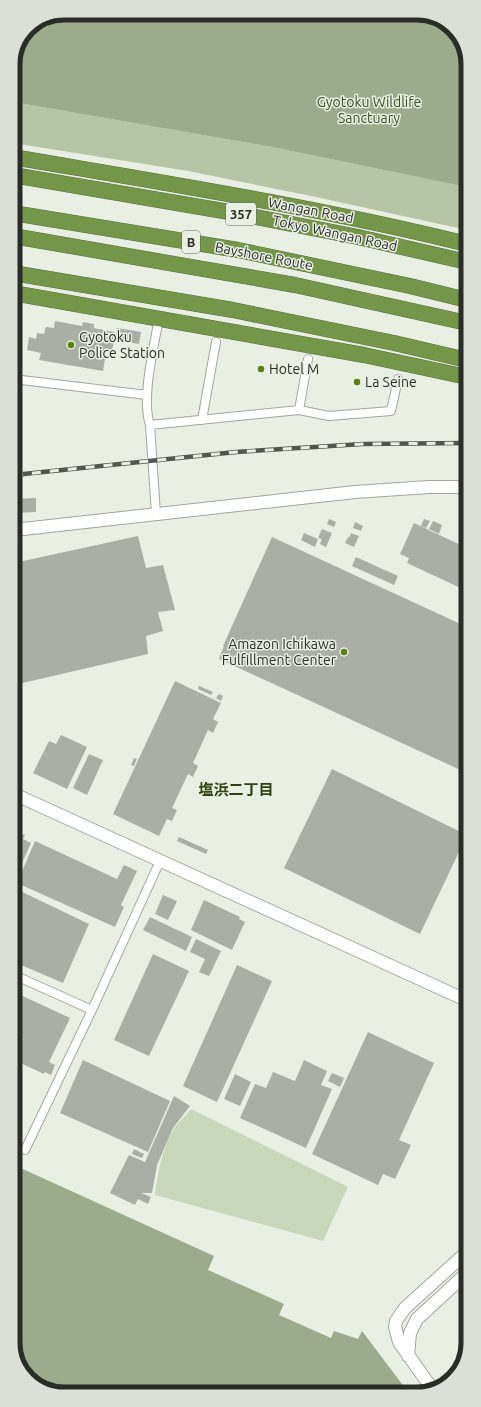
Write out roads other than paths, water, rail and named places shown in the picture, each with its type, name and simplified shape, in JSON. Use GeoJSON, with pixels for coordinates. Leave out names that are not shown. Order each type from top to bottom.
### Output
{"type":"FeatureCollection","features":[{"type":"Feature","properties":{"kind":"highway","name":"Wangan Road"},"geometry":{"type":"LineString","coordinates":[[20,158],[235,195],[352,217],[461,243]]}},
{"type":"Feature","properties":{"kind":"highway","name":"Tokyo Wangan Road"},"geometry":{"type":"LineString","coordinates":[[20,176],[266,219],[358,237],[461,261]]}},
{"type":"Feature","properties":{"kind":"highway","name":"Bayshore Route"},"geometry":{"type":"LineString","coordinates":[[20,214],[238,250],[461,299]]}},
{"type":"Feature","properties":{"kind":"highway","name":"Bayshore Route"},"geometry":{"type":"LineString","coordinates":[[20,237],[233,273],[363,299],[461,322]]}},
{"type":"Feature","properties":{"kind":"highway"},"geometry":{"type":"LineString","coordinates":[[20,273],[240,312],[461,359]]}},
{"type":"Feature","properties":{"kind":"highway"},"geometry":{"type":"LineString","coordinates":[[20,294],[364,355],[461,376]]}},
{"type":"Feature","properties":{"kind":"street"},"geometry":{"type":"LineString","coordinates":[[156,514],[150,425],[147,417],[147,395],[159,318]]}},
{"type":"Feature","properties":{"kind":"street"},"geometry":{"type":"LineString","coordinates":[[202,420],[216,342]]}},
{"type":"Feature","properties":{"kind":"street"},"geometry":{"type":"LineString","coordinates":[[299,410],[308,359]]}},
{"type":"Feature","properties":{"kind":"street"},"geometry":{"type":"LineString","coordinates":[[150,425],[299,410],[329,416],[391,411],[398,379]]}},
{"type":"Feature","properties":{"kind":"street"},"geometry":{"type":"LineString","coordinates":[[20,380],[147,395]]}},
{"type":"Feature","properties":{"kind":"street"},"geometry":{"type":"LineString","coordinates":[[20,529],[355,492],[429,487],[461,487]]}},
{"type":"Feature","properties":{"kind":"street"},"geometry":{"type":"LineString","coordinates":[[20,797],[461,998]]}},
{"type":"Feature","properties":{"kind":"street"},"geometry":{"type":"LineString","coordinates":[[25,1150],[92,1010],[160,861]]}},
{"type":"Feature","properties":{"kind":"street"},"geometry":{"type":"LineString","coordinates":[[20,977],[92,1010]]}},
{"type":"Feature","properties":{"kind":"street"},"geometry":{"type":"LineString","coordinates":[[429,1385],[408,1356],[396,1334],[396,1321],[404,1308],[461,1257]]}},
{"type":"Feature","properties":{"kind":"street"},"geometry":{"type":"LineString","coordinates":[[408,1356],[408,1344],[413,1326],[423,1313],[461,1278]]}},
{"type":"Feature","properties":{"kind":"street"},"geometry":{"type":"LineString","coordinates":[[428,1286],[439,1298]]}},
{"type":"Feature","properties":{"kind":"railway"},"geometry":{"type":"LineString","coordinates":[[20,474],[236,452],[363,444],[461,443]]}},
{"type":"Feature","properties":{"kind":"place","name":"Gyotoku Police Station"},"geometry":{"type":"Point","coordinates":[71,345]}},
{"type":"Feature","properties":{"kind":"place","name":"Hotel M"},"geometry":{"type":"Point","coordinates":[261,369]}},
{"type":"Feature","properties":{"kind":"place","name":"La Seine"},"geometry":{"type":"Point","coordinates":[357,382]}},
{"type":"Feature","properties":{"kind":"place","name":"Amazon Ichikawa Fulfillment Center"},"geometry":{"type":"Point","coordinates":[344,652]}},
{"type":"Feature","properties":{"kind":"district","name":"塩浜二丁目"},"geometry":{"type":"Point","coordinates":[236,789]}},
{"type":"Feature","properties":{"kind":"park label","name":"Gyotoku Wildlife Sanctuary"},"geometry":{"type":"Point","coordinates":[369,110]}}]}
